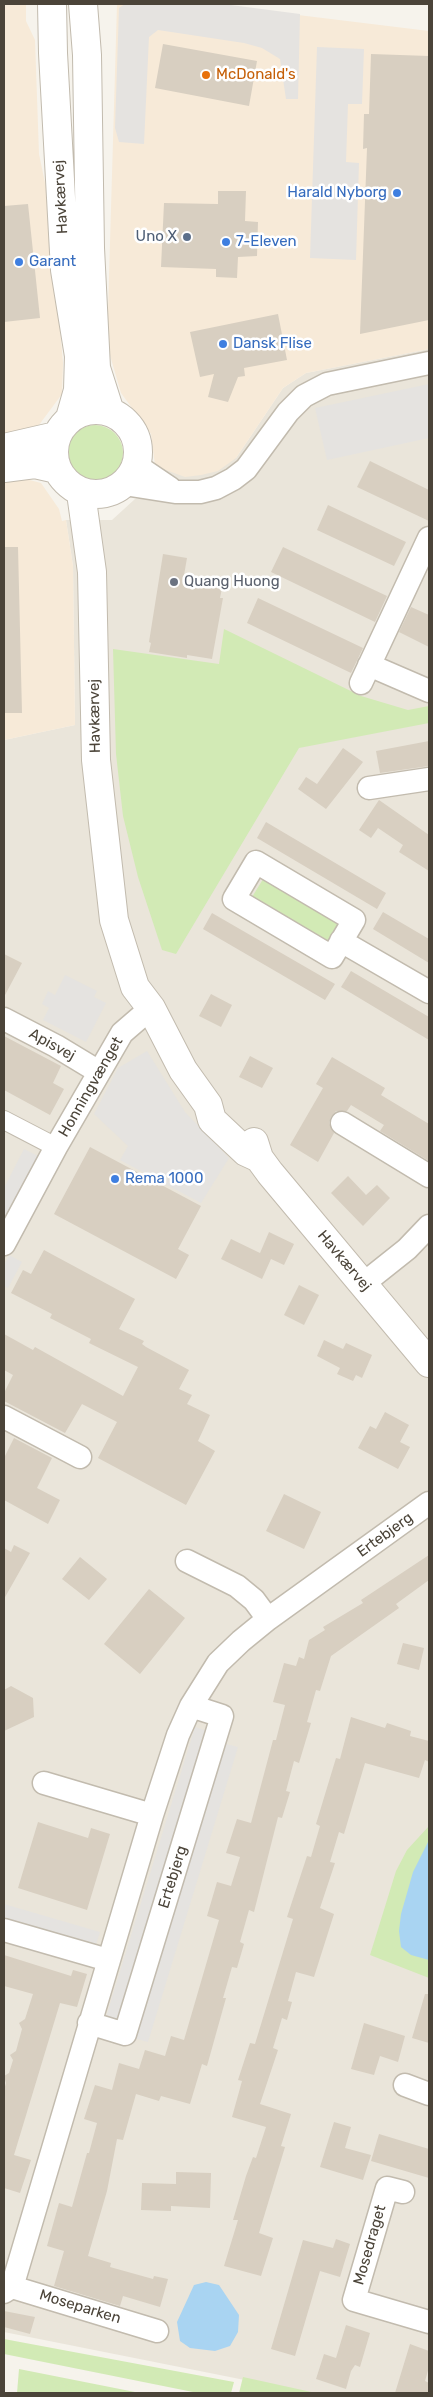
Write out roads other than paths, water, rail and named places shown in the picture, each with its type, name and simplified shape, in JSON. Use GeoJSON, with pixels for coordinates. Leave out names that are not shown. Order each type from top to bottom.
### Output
{"type":"FeatureCollection","features":[{"type":"Feature","properties":{"kind":"street","name":"Havkærvej"},"geometry":{"type":"LineString","coordinates":[[52,4],[52,54],[65,270],[78,356],[78,390],[63,427]]}},
{"type":"Feature","properties":{"kind":"street","name":"Havkærvej"},"geometry":{"type":"LineString","coordinates":[[83,4],[87,55],[90,248],[96,368],[110,412]]}},
{"type":"Feature","properties":{"kind":"street"},"geometry":{"type":"LineString","coordinates":[[63,427],[53,452],[57,469],[67,483],[111,484],[175,492],[200,492],[216,488],[233,479],[257,456],[295,403],[315,389],[327,384],[429,363]]}},
{"type":"Feature","properties":{"kind":"street"},"geometry":{"type":"LineString","coordinates":[[4,448],[63,427],[90,410],[110,412],[127,424],[133,432],[138,448],[111,484]]}},
{"type":"Feature","properties":{"kind":"street"},"geometry":{"type":"LineString","coordinates":[[4,468],[35,464],[57,469]]}},
{"type":"Feature","properties":{"kind":"street","name":"Havkærvej"},"geometry":{"type":"LineString","coordinates":[[111,484],[92,572],[96,760],[102,820],[109,859],[114,920],[124,957],[135,987],[150,1008],[183,1070],[208,1105],[212,1120],[246,1152],[259,1158],[429,1363]]}},
{"type":"Feature","properties":{"kind":"street"},"geometry":{"type":"LineString","coordinates":[[429,538],[365,674],[429,690]]}},
{"type":"Feature","properties":{"kind":"street"},"geometry":{"type":"LineString","coordinates":[[369,788],[429,779]]}},
{"type":"Feature","properties":{"kind":"street"},"geometry":{"type":"LineString","coordinates":[[256,862],[354,920],[341,941],[332,957],[234,899],[256,862]]}},
{"type":"Feature","properties":{"kind":"street"},"geometry":{"type":"LineString","coordinates":[[341,941],[429,992]]}},
{"type":"Feature","properties":{"kind":"street","name":"Honningvænget"},"geometry":{"type":"LineString","coordinates":[[4,1244],[56,1147],[122,1033],[150,1008]]}},
{"type":"Feature","properties":{"kind":"street","name":"Apisvej"},"geometry":{"type":"LineString","coordinates":[[4,1019],[56,1046],[99,1072]]}},
{"type":"Feature","properties":{"kind":"street","name":"Honningvænget"},"geometry":{"type":"LineString","coordinates":[[4,1120],[56,1147]]}},
{"type":"Feature","properties":{"kind":"street"},"geometry":{"type":"LineString","coordinates":[[342,1124],[429,1176]]}},
{"type":"Feature","properties":{"kind":"street"},"geometry":{"type":"LineString","coordinates":[[363,1284],[406,1249],[429,1226]]}},
{"type":"Feature","properties":{"kind":"street"},"geometry":{"type":"LineString","coordinates":[[4,1417],[80,1457]]}},
{"type":"Feature","properties":{"kind":"street","name":"Ertebjerg"},"geometry":{"type":"LineString","coordinates":[[8,2290],[152,1815],[178,1735],[191,1706],[218,1663],[268,1619],[429,1503]]}},
{"type":"Feature","properties":{"kind":"street"},"geometry":{"type":"LineString","coordinates":[[187,1561],[237,1586],[254,1600],[268,1619]]}},
{"type":"Feature","properties":{"kind":"street","name":"Ertebjerg"},"geometry":{"type":"LineString","coordinates":[[89,2023],[125,2034],[222,1716],[191,1706]]}},
{"type":"Feature","properties":{"kind":"street"},"geometry":{"type":"LineString","coordinates":[[44,1783],[152,1815]]}},
{"type":"Feature","properties":{"kind":"street"},"geometry":{"type":"LineString","coordinates":[[4,1930],[108,1960]]}},
{"type":"Feature","properties":{"kind":"street"},"geometry":{"type":"LineString","coordinates":[[405,2086],[429,2094]]}},
{"type":"Feature","properties":{"kind":"street","name":"Mosedraget"},"geometry":{"type":"LineString","coordinates":[[403,2192],[387,2188],[354,2300],[429,2322]]}},
{"type":"Feature","properties":{"kind":"street","name":"Moseparken"},"geometry":{"type":"LineString","coordinates":[[8,2290],[157,2331]]}},
{"type":"Feature","properties":{"kind":"water"},"geometry":{"type":"Polygon","coordinates":[[[429,1840],[429,1960],[411,1955],[401,1947],[399,1931],[401,1914],[413,1872],[429,1840]]]}},
{"type":"Feature","properties":{"kind":"water"},"geometry":{"type":"Polygon","coordinates":[[[206,2282],[219,2285],[239,2315],[238,2332],[230,2346],[215,2351],[190,2348],[180,2341],[177,2322],[194,2285],[206,2282]]]}},
{"type":"Feature","properties":{"kind":"place","name":"McDonald's"},"geometry":{"type":"Point","coordinates":[206,75]}},
{"type":"Feature","properties":{"kind":"place","name":"Harald Nyborg"},"geometry":{"type":"Point","coordinates":[397,193]}},
{"type":"Feature","properties":{"kind":"place","name":"Uno X"},"geometry":{"type":"Point","coordinates":[187,237]}},
{"type":"Feature","properties":{"kind":"place","name":"7-Eleven"},"geometry":{"type":"Point","coordinates":[226,242]}},
{"type":"Feature","properties":{"kind":"place","name":"Garant"},"geometry":{"type":"Point","coordinates":[19,262]}},
{"type":"Feature","properties":{"kind":"place","name":"Dansk Flise"},"geometry":{"type":"Point","coordinates":[223,344]}},
{"type":"Feature","properties":{"kind":"place","name":"Quang Huong"},"geometry":{"type":"Point","coordinates":[174,582]}},
{"type":"Feature","properties":{"kind":"place","name":"Rema 1000"},"geometry":{"type":"Point","coordinates":[115,1179]}}]}
